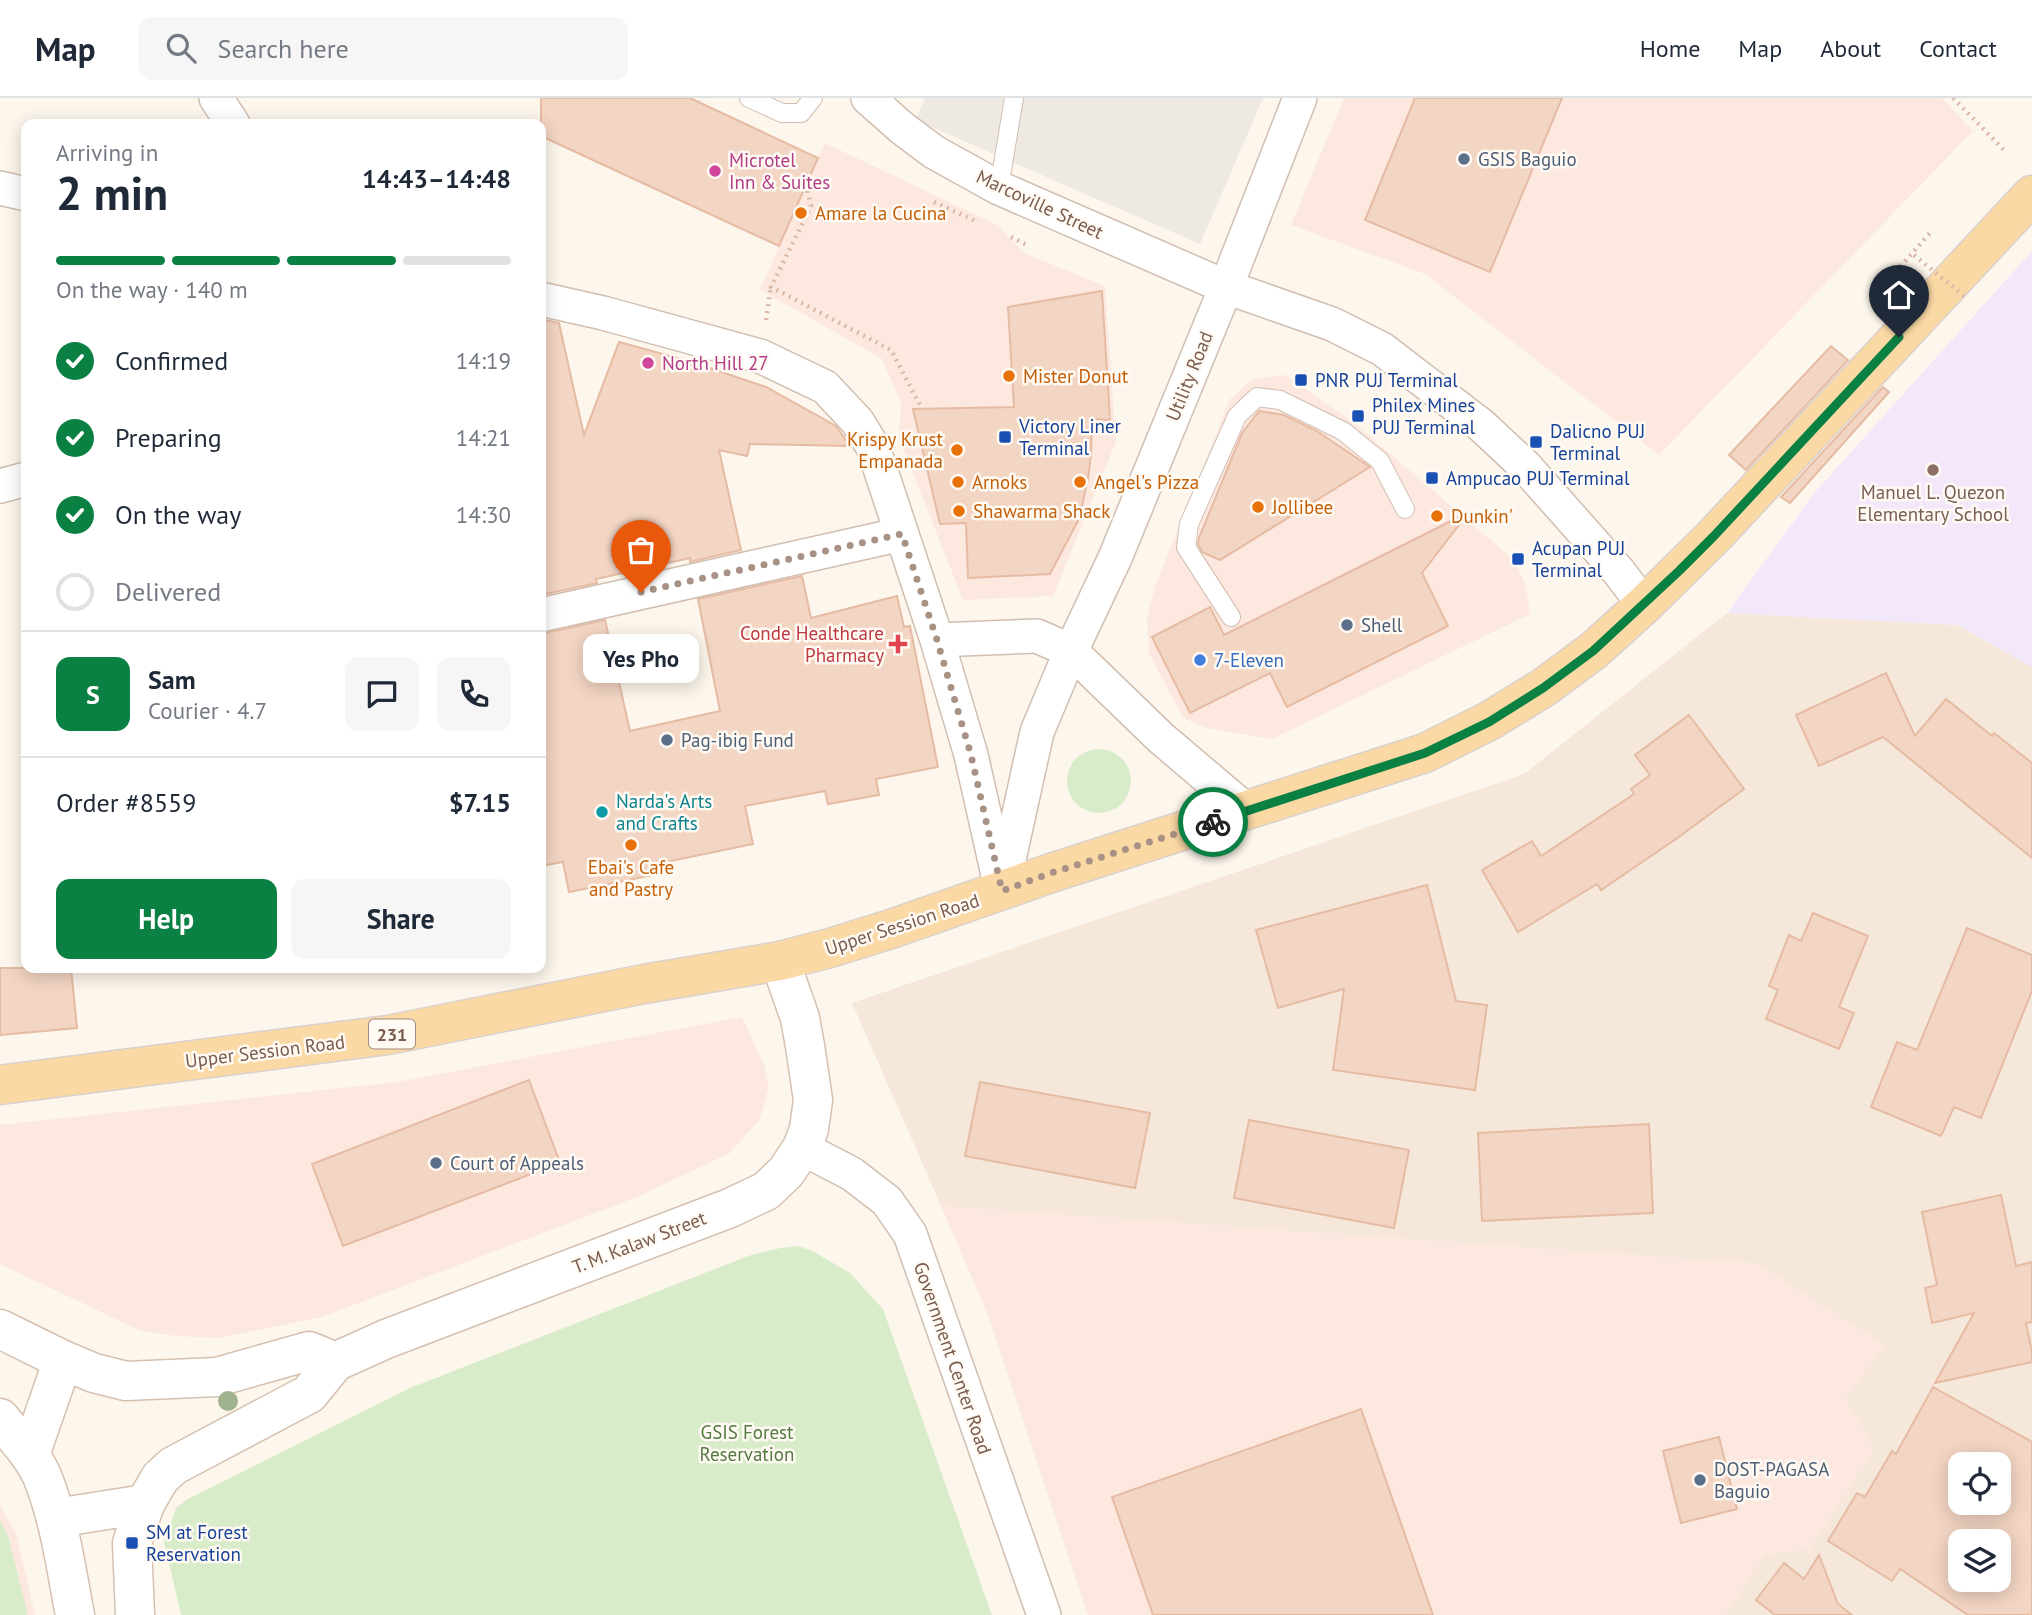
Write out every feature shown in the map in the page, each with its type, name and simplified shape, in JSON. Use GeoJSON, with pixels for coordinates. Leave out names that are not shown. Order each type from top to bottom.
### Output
{"type":"FeatureCollection","features":[{"type":"Feature","properties":{"kind":"main road","name":"Upper Session Road"},"geometry":{"type":"LineString","coordinates":[[0,1085],[388,1035],[644,984],[780,961],[830,948],[1064,869],[1425,753],[1489,722],[1543,688],[1593,651],[1644,605],[1714,536],[2032,195]]}},
{"type":"Feature","properties":{"kind":"main road","name":"T. M. Kalaw Street"},"geometry":{"type":"LineString","coordinates":[[800,1018],[806,986],[814,968],[830,948]]}},
{"type":"Feature","properties":{"kind":"main road","name":"T. M. Kalaw Street"},"geometry":{"type":"LineString","coordinates":[[135,1615],[132,1542],[145,1504],[160,1478],[173,1466],[309,1394],[335,1362],[386,1339],[730,1208],[766,1191],[786,1172],[802,1148],[809,1129],[813,1100],[800,1018],[780,961]]}},
{"type":"Feature","properties":{"kind":"main road"},"geometry":{"type":"LineString","coordinates":[[0,1329],[94,1373],[126,1381],[217,1377],[309,1351],[335,1362]]}},
{"type":"Feature","properties":{"kind":"main road"},"geometry":{"type":"LineString","coordinates":[[30,1455],[63,1360]]}},
{"type":"Feature","properties":{"kind":"main road"},"geometry":{"type":"LineString","coordinates":[[0,1418],[30,1455],[41,1476],[56,1518],[75,1615]]}},
{"type":"Feature","properties":{"kind":"main road"},"geometry":{"type":"LineString","coordinates":[[56,1518],[145,1504]]}},
{"type":"Feature","properties":{"kind":"street"},"geometry":{"type":"LineString","coordinates":[[216,98],[230,119]]}},
{"type":"Feature","properties":{"kind":"street","name":"Marcoville Street"},"geometry":{"type":"LineString","coordinates":[[868,98],[934,152],[999,188],[1226,287],[1332,324],[1381,349],[1481,425],[1526,467],[1619,572],[1644,605]]}},
{"type":"Feature","properties":{"kind":"street","name":"Utility Road"},"geometry":{"type":"LineString","coordinates":[[1002,891],[1037,732],[1071,651],[1115,558],[1300,98]]}},
{"type":"Feature","properties":{"kind":"street"},"geometry":{"type":"LineString","coordinates":[[0,188],[21,193]]}},
{"type":"Feature","properties":{"kind":"street"},"geometry":{"type":"LineString","coordinates":[[546,300],[760,356],[825,387],[857,421],[873,447],[937,640],[971,755],[1002,891]]}},
{"type":"Feature","properties":{"kind":"street"},"geometry":{"type":"LineString","coordinates":[[0,486],[21,480]]}},
{"type":"Feature","properties":{"kind":"street"},"geometry":{"type":"LineString","coordinates":[[546,614],[902,534]]}},
{"type":"Feature","properties":{"kind":"street"},"geometry":{"type":"LineString","coordinates":[[937,640],[1037,636],[1071,651],[1161,738],[1247,811]]}},
{"type":"Feature","properties":{"kind":"street","name":"Government Center Road"},"geometry":{"type":"LineString","coordinates":[[802,1148],[852,1174],[887,1200],[909,1234],[1044,1615]]}},
{"type":"Feature","properties":{"kind":"lane"},"geometry":{"type":"LineString","coordinates":[[749,98],[782,113],[801,113],[813,98]]}},
{"type":"Feature","properties":{"kind":"lane"},"geometry":{"type":"LineString","coordinates":[[999,188],[1014,98]]}},
{"type":"Feature","properties":{"kind":"lane"},"geometry":{"type":"LineString","coordinates":[[1231,617],[1186,547],[1189,524],[1237,416],[1257,397],[1280,400],[1343,431],[1380,461],[1405,509]]}},
{"type":"Feature","properties":{"kind":"path"},"geometry":{"type":"LineString","coordinates":[[1953,98],[2006,152]]}},
{"type":"Feature","properties":{"kind":"path"},"geometry":{"type":"LineString","coordinates":[[806,184],[811,206],[771,287],[891,350],[922,409]]}},
{"type":"Feature","properties":{"kind":"path"},"geometry":{"type":"LineString","coordinates":[[1891,277],[1930,233]]}},
{"type":"Feature","properties":{"kind":"path"},"geometry":{"type":"LineString","coordinates":[[1913,254],[1964,296]]}},
{"type":"Feature","properties":{"kind":"shaded area"},"geometry":{"type":"Polygon","coordinates":[[[925,98],[1263,98],[1200,244],[916,120],[925,98]]]}},
{"type":"Feature","properties":{"kind":"shaded area"},"geometry":{"type":"Polygon","coordinates":[[[1344,98],[1942,98],[1973,131],[1659,455],[1425,274],[1291,225],[1344,98]]]}},
{"type":"Feature","properties":{"kind":"shaded area"},"geometry":{"type":"Polygon","coordinates":[[[825,143],[997,225],[1024,253],[1105,286],[1116,442],[1053,596],[963,600],[899,438],[901,402],[881,358],[760,290],[825,143]]]}},
{"type":"Feature","properties":{"kind":"shaded area","name":"Manuel L. Quezon Elementary School"},"geometry":{"type":"Polygon","coordinates":[[[2032,251],[2032,667],[1957,625],[1727,613],[1815,492],[2032,251]]]}},
{"type":"Feature","properties":{"kind":"shaded area"},"geometry":{"type":"Polygon","coordinates":[[[1286,375],[1354,423],[1515,561],[1526,587],[1530,614],[1272,739],[1207,728],[1183,718],[1149,653],[1147,618],[1155,586],[1230,399],[1252,379],[1286,375]]]}},
{"type":"Feature","properties":{"kind":"shaded area"},"geometry":{"type":"Polygon","coordinates":[[[1727,613],[1957,625],[2032,667],[2032,1615],[1725,1615],[1764,1554],[1809,1549],[1874,1449],[1845,1399],[1884,1345],[1757,1264],[941,1206],[852,1003],[1524,774],[1727,613]]]}},
{"type":"Feature","properties":{"kind":"shaded area"},"geometry":{"type":"Polygon","coordinates":[[[742,1017],[764,1065],[769,1087],[760,1119],[730,1153],[637,1197],[322,1317],[218,1338],[175,1336],[139,1330],[0,1264],[0,1125],[397,1082],[742,1017]]]}},
{"type":"Feature","properties":{"kind":"shaded area"},"geometry":{"type":"Polygon","coordinates":[[[941,1206],[1757,1264],[1884,1345],[1845,1399],[1874,1449],[1809,1549],[1764,1554],[1725,1615],[1088,1615],[988,1315],[941,1206]]]}},
{"type":"Feature","properties":{"kind":"shaded area"},"geometry":{"type":"Polygon","coordinates":[[[0,1505],[16,1533],[35,1615],[0,1615],[0,1505]]]}},
{"type":"Feature","properties":{"kind":"green space"},"geometry":{"type":"Polygon","coordinates":[[[1093,749],[1105,749],[1122,758],[1129,769],[1129,793],[1122,804],[1105,813],[1093,813],[1081,808],[1072,799],[1067,787],[1067,775],[1072,763],[1081,754],[1093,749]]]}},
{"type":"Feature","properties":{"kind":"green space","name":"GSIS Forest Reservation"},"geometry":{"type":"Polygon","coordinates":[[[799,1246],[850,1273],[883,1309],[992,1615],[181,1615],[164,1541],[176,1508],[188,1499],[410,1388],[751,1255],[799,1246]]]}},
{"type":"Feature","properties":{"kind":"green space"},"geometry":{"type":"Polygon","coordinates":[[[0,1521],[8,1535],[28,1615],[0,1615],[0,1521]]]}},
{"type":"Feature","properties":{"kind":"building","name":"Microtel Inn & Suites"},"geometry":{"type":"Polygon","coordinates":[[[541,98],[690,98],[818,158],[779,246],[546,138],[546,119],[541,119],[541,98]]]}},
{"type":"Feature","properties":{"kind":"building","name":"GSIS Baguio"},"geometry":{"type":"Polygon","coordinates":[[[1415,98],[1562,98],[1490,272],[1365,220],[1415,98]]]}},
{"type":"Feature","properties":{"kind":"building","name":"Victory Liner Terminal"},"geometry":{"type":"Polygon","coordinates":[[[1102,291],[1110,420],[1092,419],[1088,479],[1079,519],[1050,574],[968,578],[966,523],[940,524],[913,409],[1014,407],[1008,307],[1102,291]]]}},
{"type":"Feature","properties":{"kind":"building"},"geometry":{"type":"Polygon","coordinates":[[[546,320],[559,323],[584,435],[619,342],[692,362],[766,387],[836,426],[850,446],[750,444],[747,456],[719,450],[741,550],[690,562],[690,558],[596,579],[597,583],[546,594],[546,320]]]}},
{"type":"Feature","properties":{"kind":"building"},"geometry":{"type":"Polygon","coordinates":[[[1831,346],[1848,360],[1746,470],[1729,455],[1831,346]]]}},
{"type":"Feature","properties":{"kind":"building"},"geometry":{"type":"Polygon","coordinates":[[[1883,387],[1889,392],[1790,503],[1781,497],[1883,387]]]}},
{"type":"Feature","properties":{"kind":"building","name":"Jollibee"},"geometry":{"type":"Polygon","coordinates":[[[1259,411],[1284,415],[1317,431],[1370,467],[1220,560],[1202,552],[1198,544],[1199,538],[1242,433],[1259,411]]]}},
{"type":"Feature","properties":{"kind":"building","name":"Shell"},"geometry":{"type":"Polygon","coordinates":[[[1469,512],[1422,573],[1448,626],[1287,707],[1270,673],[1190,713],[1152,637],[1210,607],[1224,635],[1469,512]]]}},
{"type":"Feature","properties":{"kind":"building"},"geometry":{"type":"Polygon","coordinates":[[[802,576],[811,618],[897,596],[904,627],[910,626],[938,767],[876,779],[879,795],[828,804],[825,791],[745,806],[753,844],[661,863],[663,873],[569,892],[563,862],[546,865],[546,633],[605,620],[630,731],[720,711],[698,599],[802,576]]]}},
{"type":"Feature","properties":{"kind":"building"},"geometry":{"type":"Polygon","coordinates":[[[1886,673],[1915,736],[1946,699],[1992,736],[1994,733],[2032,763],[2032,858],[1883,737],[1819,766],[1796,715],[1886,673]]]}},
{"type":"Feature","properties":{"kind":"building"},"geometry":{"type":"Polygon","coordinates":[[[1689,715],[1744,789],[1601,890],[1597,884],[1518,932],[1482,870],[1532,841],[1541,856],[1634,794],[1631,789],[1650,775],[1635,755],[1689,715]]]}},
{"type":"Feature","properties":{"kind":"building"},"geometry":{"type":"Polygon","coordinates":[[[1427,885],[1456,1001],[1487,1005],[1475,1090],[1333,1070],[1344,989],[1278,1008],[1256,930],[1427,885]]]}},
{"type":"Feature","properties":{"kind":"building"},"geometry":{"type":"Polygon","coordinates":[[[1813,913],[1868,936],[1839,1007],[1854,1013],[1839,1049],[1766,1019],[1778,990],[1769,986],[1789,935],[1801,941],[1813,913]]]}},
{"type":"Feature","properties":{"kind":"building"},"geometry":{"type":"Polygon","coordinates":[[[1967,928],[2032,955],[2032,991],[1981,1118],[1954,1107],[1941,1136],[1871,1107],[1897,1042],[1917,1050],[1967,928]]]}},
{"type":"Feature","properties":{"kind":"building"},"geometry":{"type":"Polygon","coordinates":[[[0,968],[21,968],[21,973],[72,973],[77,1028],[0,1035],[0,968]]]}},
{"type":"Feature","properties":{"kind":"building","name":"Court of Appeals"},"geometry":{"type":"Polygon","coordinates":[[[529,1080],[560,1163],[343,1246],[312,1164],[529,1080]]]}},
{"type":"Feature","properties":{"kind":"building"},"geometry":{"type":"Polygon","coordinates":[[[980,1082],[1150,1113],[1135,1188],[965,1156],[980,1082]]]}},
{"type":"Feature","properties":{"kind":"building"},"geometry":{"type":"Polygon","coordinates":[[[1249,1120],[1409,1150],[1394,1228],[1234,1198],[1249,1120]]]}},
{"type":"Feature","properties":{"kind":"building"},"geometry":{"type":"Polygon","coordinates":[[[1649,1124],[1653,1213],[1482,1221],[1478,1133],[1649,1124]]]}},
{"type":"Feature","properties":{"kind":"building"},"geometry":{"type":"Polygon","coordinates":[[[2001,1195],[2016,1266],[2032,1262],[2032,1322],[2026,1323],[2032,1362],[1935,1383],[1974,1313],[1932,1323],[1925,1288],[1937,1285],[1922,1212],[2001,1195]]]}},
{"type":"Feature","properties":{"kind":"building"},"geometry":{"type":"Polygon","coordinates":[[[1933,1387],[2032,1442],[2032,1615],[1968,1615],[1900,1569],[1892,1581],[1828,1541],[1857,1493],[1865,1497],[1892,1451],[1896,1454],[1933,1387]]]}},
{"type":"Feature","properties":{"kind":"building"},"geometry":{"type":"Polygon","coordinates":[[[1361,1409],[1433,1615],[1153,1615],[1112,1497],[1361,1409]]]}},
{"type":"Feature","properties":{"kind":"building","name":"DOST-PAGASA Baguio"},"geometry":{"type":"Polygon","coordinates":[[[1719,1437],[1737,1509],[1681,1523],[1663,1451],[1719,1437]]]}},
{"type":"Feature","properties":{"kind":"building"},"geometry":{"type":"Polygon","coordinates":[[[1819,1555],[1838,1604],[1852,1615],[1775,1615],[1756,1600],[1784,1563],[1804,1579],[1819,1555]]]}},
{"type":"Feature","properties":{"kind":"way so far"},"geometry":{"type":"LineString","coordinates":[[641,592],[902,534],[971,755],[1002,891],[1213,822]]}},
{"type":"Feature","properties":{"kind":"place","name":"GSIS Baguio"},"geometry":{"type":"Point","coordinates":[1464,159]}},
{"type":"Feature","properties":{"kind":"place","name":"Microtel Inn & Suites"},"geometry":{"type":"Point","coordinates":[715,171]}},
{"type":"Feature","properties":{"kind":"place","name":"Amare la Cucina"},"geometry":{"type":"Point","coordinates":[801,213]}},
{"type":"Feature","properties":{"kind":"place","name":"North Hill 27"},"geometry":{"type":"Point","coordinates":[648,363]}},
{"type":"Feature","properties":{"kind":"place","name":"Mister Donut"},"geometry":{"type":"Point","coordinates":[1009,376]}},
{"type":"Feature","properties":{"kind":"place","name":"PNR PUJ Terminal"},"geometry":{"type":"Point","coordinates":[1301,380]}},
{"type":"Feature","properties":{"kind":"place","name":"Philex Mines PUJ Terminal"},"geometry":{"type":"Point","coordinates":[1358,416]}},
{"type":"Feature","properties":{"kind":"place","name":"Victory Liner Terminal"},"geometry":{"type":"Point","coordinates":[1005,437]}},
{"type":"Feature","properties":{"kind":"place","name":"Dalicno PUJ Terminal"},"geometry":{"type":"Point","coordinates":[1536,442]}},
{"type":"Feature","properties":{"kind":"place","name":"Krispy Krust Empanada"},"geometry":{"type":"Point","coordinates":[957,450]}},
{"type":"Feature","properties":{"kind":"place","name":"Manuel L. Quezon Elementary School"},"geometry":{"type":"Point","coordinates":[1933,470]}},
{"type":"Feature","properties":{"kind":"place","name":"Ampucao PUJ Terminal"},"geometry":{"type":"Point","coordinates":[1432,478]}},
{"type":"Feature","properties":{"kind":"place","name":"Arnoks"},"geometry":{"type":"Point","coordinates":[958,482]}},
{"type":"Feature","properties":{"kind":"place","name":"Angel's Pizza"},"geometry":{"type":"Point","coordinates":[1080,482]}},
{"type":"Feature","properties":{"kind":"place","name":"Jollibee"},"geometry":{"type":"Point","coordinates":[1258,507]}},
{"type":"Feature","properties":{"kind":"place","name":"Shawarma Shack"},"geometry":{"type":"Point","coordinates":[959,511]}},
{"type":"Feature","properties":{"kind":"place","name":"Dunkin'"},"geometry":{"type":"Point","coordinates":[1437,516]}},
{"type":"Feature","properties":{"kind":"place","name":"Acupan PUJ Terminal"},"geometry":{"type":"Point","coordinates":[1518,559]}},
{"type":"Feature","properties":{"kind":"place","name":"Yes Pho"},"geometry":{"type":"Point","coordinates":[641,592]}},
{"type":"Feature","properties":{"kind":"place","name":"Shell"},"geometry":{"type":"Point","coordinates":[1347,625]}},
{"type":"Feature","properties":{"kind":"place","name":"Conde Healthcare Pharmacy"},"geometry":{"type":"Point","coordinates":[898,644]}},
{"type":"Feature","properties":{"kind":"place","name":"7-Eleven"},"geometry":{"type":"Point","coordinates":[1200,660]}},
{"type":"Feature","properties":{"kind":"place","name":"Pag-ibig Fund"},"geometry":{"type":"Point","coordinates":[667,740]}},
{"type":"Feature","properties":{"kind":"place","name":"Narda's Arts and Crafts"},"geometry":{"type":"Point","coordinates":[602,812]}},
{"type":"Feature","properties":{"kind":"place","name":"Ebai's Cafe and Pastry"},"geometry":{"type":"Point","coordinates":[631,845]}},
{"type":"Feature","properties":{"kind":"place","name":"Court of Appeals"},"geometry":{"type":"Point","coordinates":[436,1163]}},
{"type":"Feature","properties":{"kind":"place","name":"DOST-PAGASA Baguio"},"geometry":{"type":"Point","coordinates":[1700,1480]}},
{"type":"Feature","properties":{"kind":"place","name":"SM at Forest Reservation"},"geometry":{"type":"Point","coordinates":[132,1543]}},
{"type":"Feature","properties":{"kind":"route"},"geometry":{"type":"LineString","coordinates":[[1213,822],[1425,753],[1489,722],[1543,688],[1593,651],[1679,571],[1899,337]]}}]}
